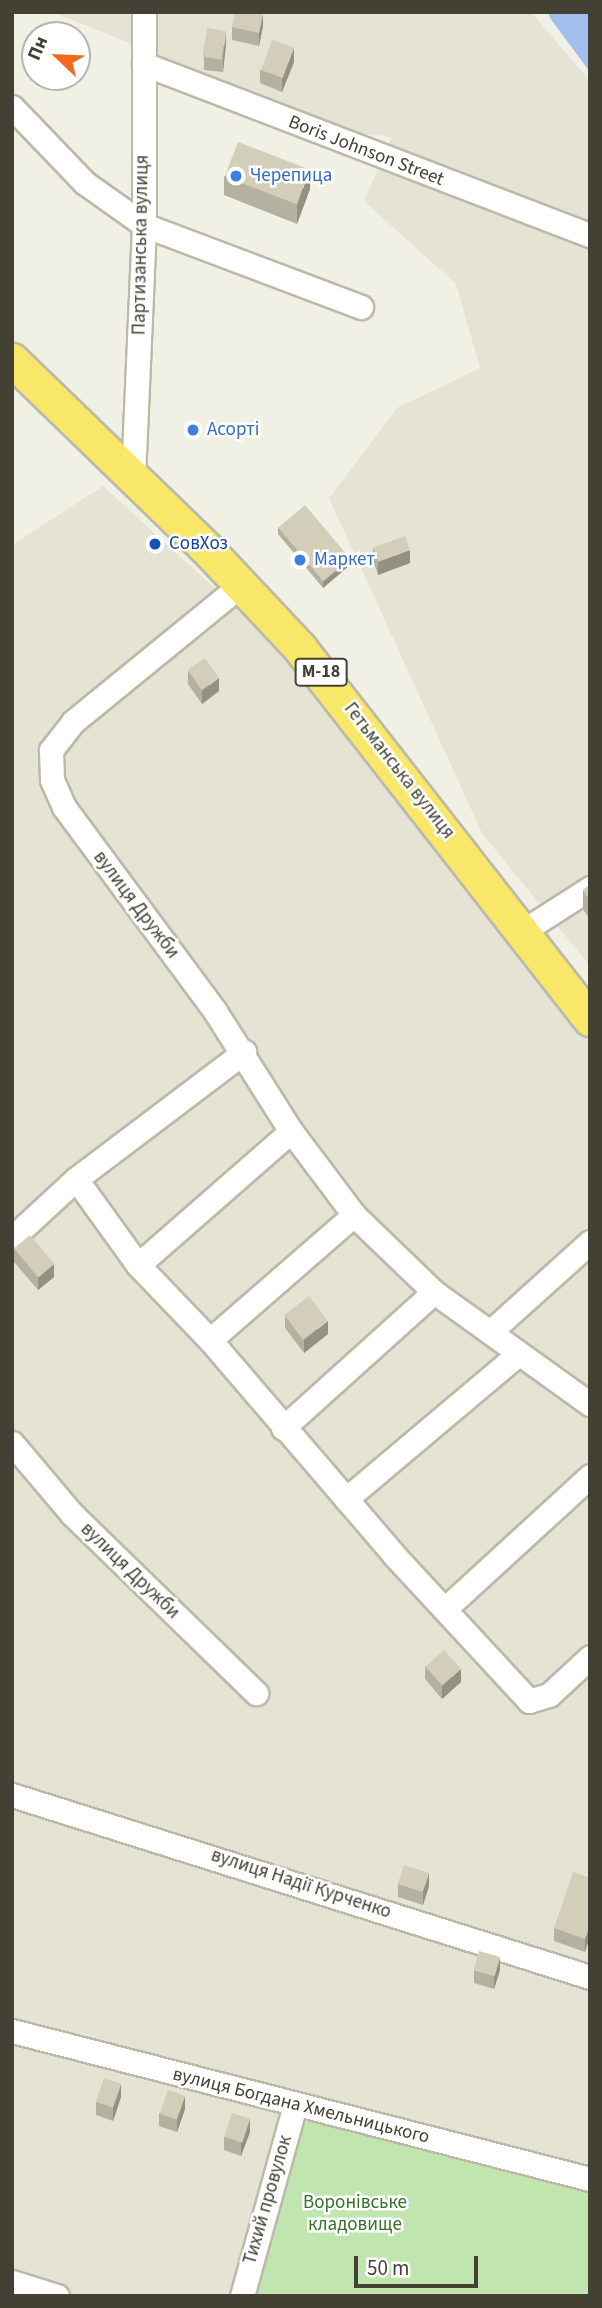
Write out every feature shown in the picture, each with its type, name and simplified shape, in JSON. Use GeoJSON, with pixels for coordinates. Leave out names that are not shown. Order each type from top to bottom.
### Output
{"type":"FeatureCollection","features":[{"type":"Feature","properties":{"kind":"highway","name":"Гетьманська вулиця"},"geometry":{"type":"LineString","coordinates":[[12,360],[242,584],[345,700],[590,1019]]}},
{"type":"Feature","properties":{"kind":"street","name":"Партизанська вулиця"},"geometry":{"type":"LineString","coordinates":[[133,478],[144,225],[144,12]]}},
{"type":"Feature","properties":{"kind":"street","name":"Boris Johnson Street"},"geometry":{"type":"LineString","coordinates":[[144,64],[590,235]]}},
{"type":"Feature","properties":{"kind":"street"},"geometry":{"type":"LineString","coordinates":[[12,107],[85,183],[144,225],[361,307]]}},
{"type":"Feature","properties":{"kind":"street","name":"вулиця Дружби"},"geometry":{"type":"LineString","coordinates":[[242,584],[73,722],[51,750],[52,780],[64,807],[244,1052],[291,1131],[355,1214],[434,1292],[517,1355],[590,1404]]}},
{"type":"Feature","properties":{"kind":"street"},"geometry":{"type":"LineString","coordinates":[[523,931],[590,888]]}},
{"type":"Feature","properties":{"kind":"street"},"geometry":{"type":"LineString","coordinates":[[12,1238],[76,1180],[244,1052]]}},
{"type":"Feature","properties":{"kind":"street"},"geometry":{"type":"LineString","coordinates":[[138,1265],[291,1131]]}},
{"type":"Feature","properties":{"kind":"street"},"geometry":{"type":"LineString","coordinates":[[76,1180],[138,1265],[211,1339],[283,1428],[394,1555],[447,1607],[529,1701],[549,1695],[590,1657]]}},
{"type":"Feature","properties":{"kind":"street"},"geometry":{"type":"LineString","coordinates":[[211,1339],[355,1214]]}},
{"type":"Feature","properties":{"kind":"street"},"geometry":{"type":"LineString","coordinates":[[490,1332],[590,1242]]}},
{"type":"Feature","properties":{"kind":"street"},"geometry":{"type":"LineString","coordinates":[[283,1428],[434,1292]]}},
{"type":"Feature","properties":{"kind":"street"},"geometry":{"type":"LineString","coordinates":[[346,1499],[517,1355]]}},
{"type":"Feature","properties":{"kind":"street","name":"вулиця Дружби"},"geometry":{"type":"LineString","coordinates":[[12,1443],[72,1514],[256,1693]]}},
{"type":"Feature","properties":{"kind":"street"},"geometry":{"type":"LineString","coordinates":[[447,1607],[590,1476]]}},
{"type":"Feature","properties":{"kind":"street","name":"вулиця Надії Курченко"},"geometry":{"type":"LineString","coordinates":[[12,1795],[590,1976]]}},
{"type":"Feature","properties":{"kind":"street","name":"вулиця Богдана Хмельницького"},"geometry":{"type":"LineString","coordinates":[[12,2031],[590,2179]]}},
{"type":"Feature","properties":{"kind":"street","name":"Тихий провулок"},"geometry":{"type":"LineString","coordinates":[[242,2296],[295,2105]]}},
{"type":"Feature","properties":{"kind":"street"},"geometry":{"type":"LineString","coordinates":[[12,2282],[57,2296]]}},
{"type":"Feature","properties":{"kind":"shaded area"},"geometry":{"type":"Polygon","coordinates":[[[53,12],[531,12],[590,81],[590,966],[482,833],[329,498],[397,408],[480,368],[456,284],[364,201],[392,137],[344,131],[91,28],[91,21],[75,21],[53,12]]]}},
{"type":"Feature","properties":{"kind":"shaded area"},"geometry":{"type":"Polygon","coordinates":[[[103,486],[314,679],[590,1035],[590,2166],[12,2022],[12,545],[103,486]]]}},
{"type":"Feature","properties":{"kind":"shaded area"},"geometry":{"type":"Polygon","coordinates":[[[12,2041],[281,2111],[236,2296],[12,2296],[12,2041]]]}},
{"type":"Feature","properties":{"kind":"green space","name":"Воронівське кладовище"},"geometry":{"type":"Polygon","coordinates":[[[316,2119],[590,2188],[590,2296],[253,2296],[297,2125],[316,2119]]]}},
{"type":"Feature","properties":{"kind":"water"},"geometry":{"type":"Polygon","coordinates":[[[548,12],[590,12],[590,72],[550,18],[548,12]]]}},
{"type":"Feature","properties":{"kind":"building"},"geometry":{"type":"Polygon","coordinates":[[[235,12],[263,13],[259,33],[232,27],[235,12]]]}},
{"type":"Feature","properties":{"kind":"building"},"geometry":{"type":"Polygon","coordinates":[[[207,28],[226,31],[221,60],[202,57],[207,28]]]}},
{"type":"Feature","properties":{"kind":"building"},"geometry":{"type":"Polygon","coordinates":[[[272,40],[294,48],[283,78],[261,70],[272,40]]]}},
{"type":"Feature","properties":{"kind":"building"},"geometry":{"type":"Polygon","coordinates":[[[238,142],[310,170],[297,204],[225,177],[238,142]]]}},
{"type":"Feature","properties":{"kind":"building"},"geometry":{"type":"Polygon","coordinates":[[[305,505],[350,559],[323,581],[278,527],[305,505]]]}},
{"type":"Feature","properties":{"kind":"building"},"geometry":{"type":"Polygon","coordinates":[[[405,536],[410,550],[378,562],[373,548],[405,536]]]}},
{"type":"Feature","properties":{"kind":"building"},"geometry":{"type":"Polygon","coordinates":[[[205,658],[219,678],[202,690],[188,670],[205,658]]]}},
{"type":"Feature","properties":{"kind":"building"},"geometry":{"type":"Polygon","coordinates":[[[590,885],[590,901],[583,890],[590,885]]]}},
{"type":"Feature","properties":{"kind":"building"},"geometry":{"type":"Polygon","coordinates":[[[30,1235],[54,1264],[38,1278],[14,1248],[30,1235]]]}},
{"type":"Feature","properties":{"kind":"building"},"geometry":{"type":"Polygon","coordinates":[[[309,1296],[328,1321],[303,1339],[284,1315],[309,1296]]]}},
{"type":"Feature","properties":{"kind":"building"},"geometry":{"type":"Polygon","coordinates":[[[444,1650],[461,1669],[442,1685],[425,1667],[444,1650]]]}},
{"type":"Feature","properties":{"kind":"building"},"geometry":{"type":"Polygon","coordinates":[[[404,1865],[429,1873],[423,1892],[398,1884],[404,1865]]]}},
{"type":"Feature","properties":{"kind":"building"},"geometry":{"type":"Polygon","coordinates":[[[573,1872],[590,1878],[590,1924],[585,1939],[554,1928],[573,1872]]]}},
{"type":"Feature","properties":{"kind":"building"},"geometry":{"type":"Polygon","coordinates":[[[479,1951],[500,1957],[495,1976],[473,1970],[479,1951]]]}},
{"type":"Feature","properties":{"kind":"building"},"geometry":{"type":"Polygon","coordinates":[[[104,2078],[121,2084],[113,2107],[96,2102],[104,2078]]]}},
{"type":"Feature","properties":{"kind":"building"},"geometry":{"type":"Polygon","coordinates":[[[168,2090],[185,2096],[177,2119],[160,2114],[168,2090]]]}},
{"type":"Feature","properties":{"kind":"building"},"geometry":{"type":"Polygon","coordinates":[[[232,2113],[250,2119],[242,2143],[224,2137],[232,2113]]]}},
{"type":"Feature","properties":{"kind":"place","name":"Черепица"},"geometry":{"type":"Point","coordinates":[236,176]}},
{"type":"Feature","properties":{"kind":"place","name":"Асорті"},"geometry":{"type":"Point","coordinates":[193,430]}},
{"type":"Feature","properties":{"kind":"place","name":"СовХоз"},"geometry":{"type":"Point","coordinates":[155,544]}},
{"type":"Feature","properties":{"kind":"place","name":"Маркет"},"geometry":{"type":"Point","coordinates":[300,560]}}]}
